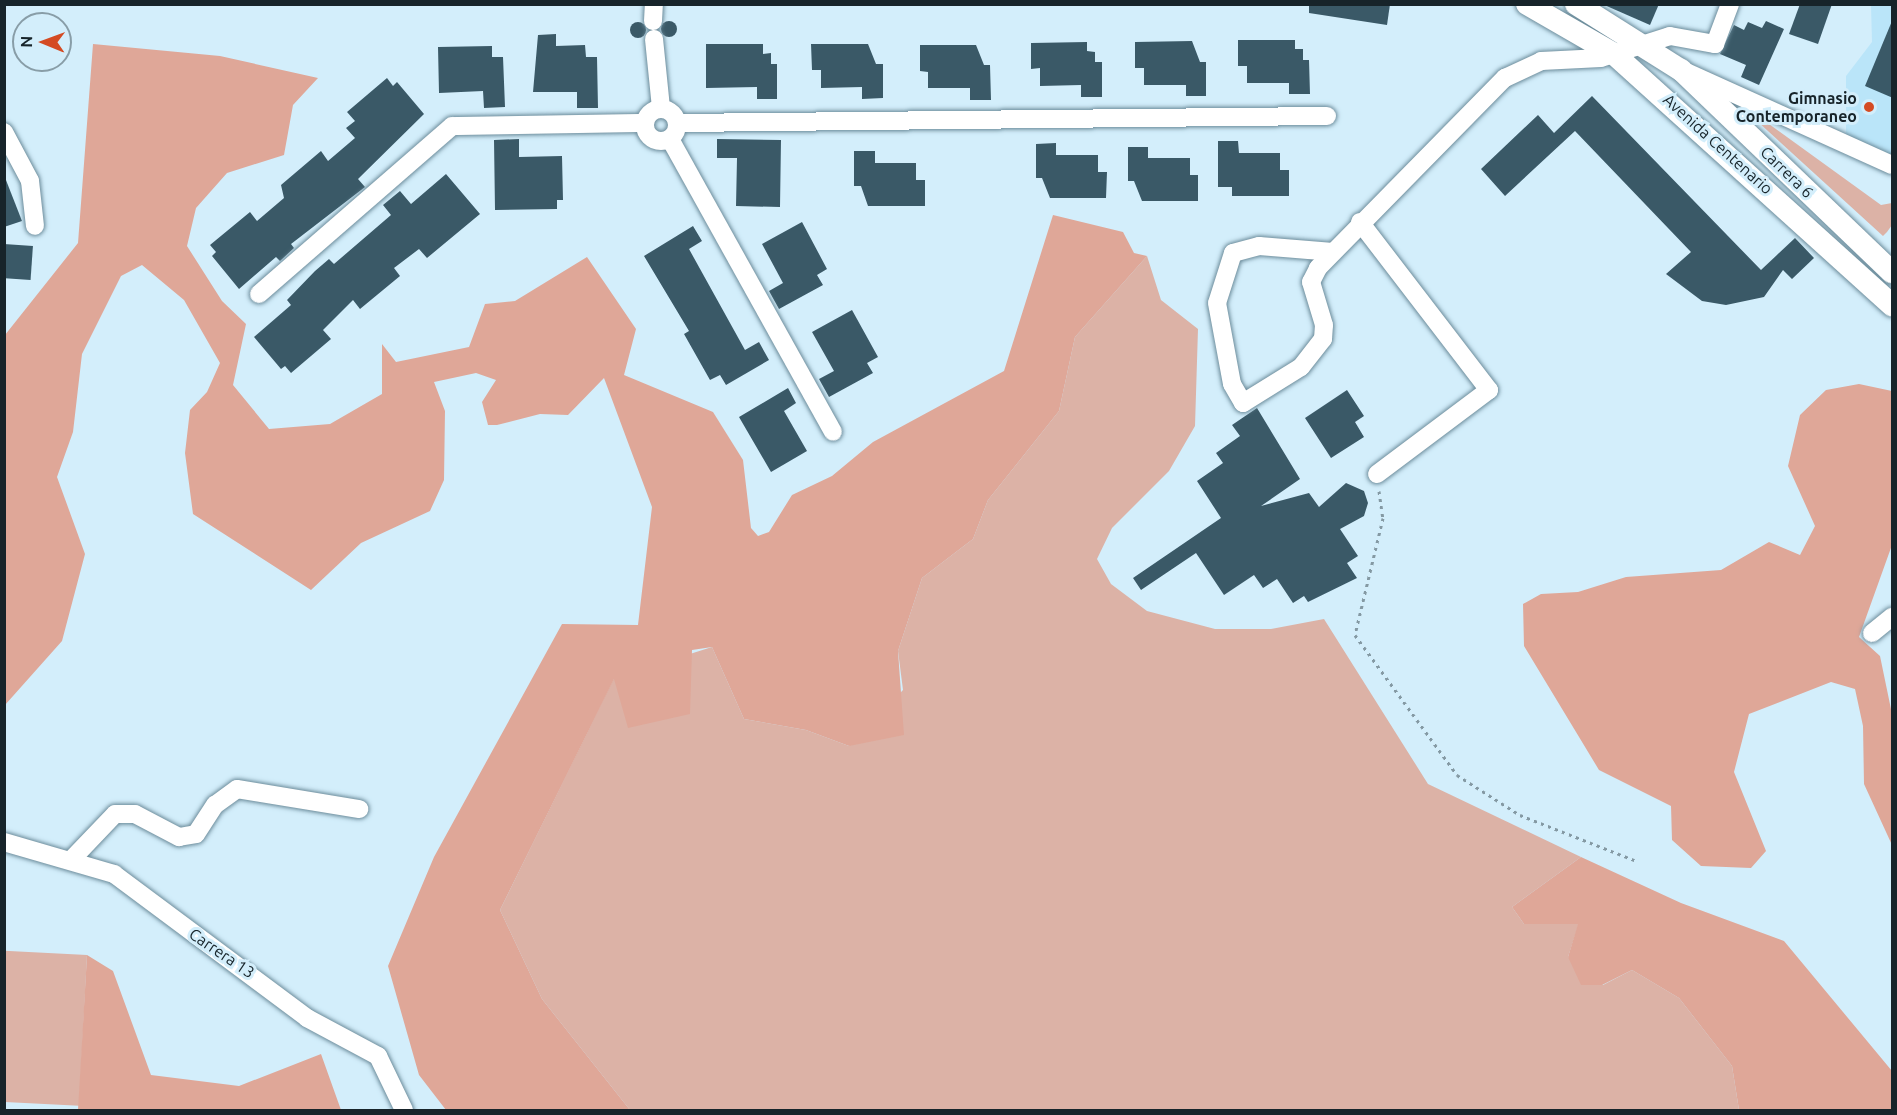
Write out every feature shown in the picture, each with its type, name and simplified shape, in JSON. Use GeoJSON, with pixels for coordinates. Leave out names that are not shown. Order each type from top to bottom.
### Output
{"type":"FeatureCollection","features":[{"type":"Feature","properties":{"kind":"main road","name":"Avenida Centenario"},"geometry":{"type":"LineString","coordinates":[[1527,4],[1614,54],[1893,305]]}},
{"type":"Feature","properties":{"kind":"main road","name":"Carrera 6"},"geometry":{"type":"LineString","coordinates":[[1584,8],[1681,70],[1893,272]]}},
{"type":"Feature","properties":{"kind":"street"},"geometry":{"type":"LineString","coordinates":[[1333,252],[1259,246],[1233,254],[1217,303],[1232,384],[1243,403],[1301,367],[1323,339],[1324,325],[1311,282],[1333,252],[1360,222],[1505,78],[1542,60],[1614,54],[1642,43],[1674,36],[1715,44],[1730,4]]}},
{"type":"Feature","properties":{"kind":"street"},"geometry":{"type":"LineString","coordinates":[[654,21],[661,108]]}},
{"type":"Feature","properties":{"kind":"street"},"geometry":{"type":"LineString","coordinates":[[1681,70],[1893,165]]}},
{"type":"Feature","properties":{"kind":"street"},"geometry":{"type":"LineString","coordinates":[[833,432],[674,131],[671,112],[661,108],[648,114],[645,123],[652,139],[674,131],[1327,116]]}},
{"type":"Feature","properties":{"kind":"street"},"geometry":{"type":"LineString","coordinates":[[259,294],[452,126],[645,123]]}},
{"type":"Feature","properties":{"kind":"street"},"geometry":{"type":"LineString","coordinates":[[4,132],[30,181],[34,226]]}},
{"type":"Feature","properties":{"kind":"street"},"geometry":{"type":"LineString","coordinates":[[1360,222],[1489,390],[1377,474]]}},
{"type":"Feature","properties":{"kind":"street"},"geometry":{"type":"LineString","coordinates":[[1872,633],[1893,617]]}},
{"type":"Feature","properties":{"kind":"street"},"geometry":{"type":"LineString","coordinates":[[73,858],[115,814],[135,814],[179,837],[196,834],[216,805],[237,789],[359,809]]}},
{"type":"Feature","properties":{"kind":"street","name":"Carrera 13"},"geometry":{"type":"LineString","coordinates":[[4,842],[73,858],[114,874],[307,1018],[378,1056],[404,1110]]}},
{"type":"Feature","properties":{"kind":"path"},"geometry":{"type":"LineString","coordinates":[[1377,474],[1383,518],[1355,635],[1457,775],[1520,815],[1634,860]]}},
{"type":"Feature","properties":{"kind":"shaded area","name":"Gimnasio Contemporaneo"},"geometry":{"type":"Polygon","coordinates":[[[1871,5],[1892,5],[1892,155],[1846,138],[1846,76],[1872,42],[1871,5]]]}},
{"type":"Feature","properties":{"kind":"shaded area"},"geometry":{"type":"Polygon","coordinates":[[[93,44],[220,56],[318,78],[293,105],[284,155],[227,173],[196,208],[187,246],[222,301],[246,324],[233,385],[269,429],[330,424],[382,394],[382,344],[396,362],[469,347],[485,304],[515,301],[587,257],[636,329],[624,375],[713,412],[743,460],[751,528],[758,536],[769,532],[792,495],[832,476],[873,442],[1004,371],[1053,215],[1123,232],[1134,253],[1147,256],[1075,337],[1059,411],[988,500],[973,539],[922,578],[898,651],[904,735],[849,746],[806,730],[744,719],[712,647],[692,650],[690,714],[628,728],[614,679],[500,910],[542,999],[630,1110],[446,1110],[419,1075],[388,966],[434,857],[562,624],[638,625],[652,507],[604,378],[568,415],[540,414],[497,425],[488,425],[482,402],[496,380],[476,373],[434,382],[445,411],[444,480],[430,511],[361,543],[311,590],[193,514],[185,453],[190,410],[207,392],[220,363],[184,300],[142,265],[121,276],[82,354],[73,432],[57,477],[85,554],[62,641],[5,705],[5,335],[78,243],[93,44]]]}},
{"type":"Feature","properties":{"kind":"shaded area"},"geometry":{"type":"Polygon","coordinates":[[[1734,100],[1755,105],[1762,119],[1881,205],[1892,203],[1892,225],[1887,232],[1883,236],[1734,100]]]}},
{"type":"Feature","properties":{"kind":"shaded area"},"geometry":{"type":"Polygon","coordinates":[[[1147,256],[1161,300],[1198,329],[1195,426],[1169,471],[1112,528],[1097,559],[1111,584],[1147,611],[1215,629],[1271,629],[1324,619],[1428,784],[1581,857],[1512,907],[1524,924],[1579,923],[1568,957],[1603,985],[1632,970],[1679,998],[1732,1066],[1739,1110],[630,1110],[542,999],[500,910],[614,678],[712,647],[744,719],[806,730],[849,746],[903,690],[898,651],[922,578],[973,539],[988,500],[1059,411],[1075,337],[1147,256]]]}},
{"type":"Feature","properties":{"kind":"shaded area"},"geometry":{"type":"Polygon","coordinates":[[[1859,384],[1892,391],[1892,545],[1859,637],[1880,656],[1892,714],[1892,845],[1864,784],[1863,726],[1855,689],[1831,682],[1749,714],[1734,772],[1766,851],[1751,868],[1701,866],[1672,840],[1671,806],[1599,770],[1524,646],[1523,604],[1541,594],[1578,592],[1626,577],[1721,570],[1769,542],[1800,555],[1815,526],[1788,466],[1800,415],[1826,390],[1859,384]]]}},
{"type":"Feature","properties":{"kind":"shaded area"},"geometry":{"type":"Polygon","coordinates":[[[1581,857],[1681,903],[1784,941],[1892,1071],[1892,1110],[1739,1110],[1732,1066],[1679,998],[1632,970],[1602,985],[1581,985],[1568,957],[1578,924],[1524,924],[1512,907],[1581,857]]]}},
{"type":"Feature","properties":{"kind":"shaded area"},"geometry":{"type":"Polygon","coordinates":[[[4,951],[87,955],[79,1106],[4,1102],[4,951]]]}},
{"type":"Feature","properties":{"kind":"shaded area"},"geometry":{"type":"Polygon","coordinates":[[[87,955],[113,971],[151,1075],[239,1086],[321,1054],[341,1110],[78,1110],[87,955]]]}},
{"type":"Feature","properties":{"kind":"building"},"geometry":{"type":"Polygon","coordinates":[[[1309,4],[1390,4],[1387,25],[1309,13],[1309,4]]]}},
{"type":"Feature","properties":{"kind":"building"},"geometry":{"type":"Polygon","coordinates":[[[1602,4],[1659,4],[1650,25],[1602,4]]]}},
{"type":"Feature","properties":{"kind":"building"},"geometry":{"type":"Polygon","coordinates":[[[1800,4],[1832,4],[1818,44],[1789,34],[1800,4]]]}},
{"type":"Feature","properties":{"kind":"building"},"geometry":{"type":"Polygon","coordinates":[[[666,21],[672,21],[677,29],[675,35],[666,37],[661,32],[661,26],[666,21]]]}},
{"type":"Feature","properties":{"kind":"building"},"geometry":{"type":"Polygon","coordinates":[[[1766,21],[1784,29],[1759,85],[1741,77],[1746,65],[1720,54],[1734,25],[1744,30],[1748,22],[1762,28],[1766,21]]]}},
{"type":"Feature","properties":{"kind":"building"},"geometry":{"type":"Polygon","coordinates":[[[1893,21],[1893,98],[1865,86],[1893,21]]]}},
{"type":"Feature","properties":{"kind":"building"},"geometry":{"type":"Polygon","coordinates":[[[635,22],[641,22],[646,30],[644,36],[635,38],[630,33],[630,27],[635,22]]]}},
{"type":"Feature","properties":{"kind":"building"},"geometry":{"type":"Polygon","coordinates":[[[556,34],[556,46],[585,45],[586,57],[597,57],[598,108],[577,108],[577,92],[533,92],[538,35],[556,34]]]}},
{"type":"Feature","properties":{"kind":"building"},"geometry":{"type":"Polygon","coordinates":[[[1238,40],[1295,40],[1295,49],[1303,49],[1303,60],[1309,60],[1310,94],[1289,94],[1289,83],[1247,83],[1247,66],[1238,66],[1238,40]]]}},
{"type":"Feature","properties":{"kind":"building"},"geometry":{"type":"Polygon","coordinates":[[[1192,41],[1200,62],[1206,62],[1206,96],[1186,96],[1186,85],[1144,85],[1144,68],[1135,68],[1135,42],[1192,41]]]}},
{"type":"Feature","properties":{"kind":"building"},"geometry":{"type":"Polygon","coordinates":[[[1087,42],[1087,51],[1095,52],[1095,62],[1102,62],[1102,97],[1081,97],[1081,85],[1040,86],[1040,68],[1031,69],[1031,43],[1087,42]]]}},
{"type":"Feature","properties":{"kind":"building"},"geometry":{"type":"Polygon","coordinates":[[[706,44],[763,44],[763,54],[771,53],[771,64],[777,64],[777,99],[757,99],[757,87],[706,88],[706,44]]]}},
{"type":"Feature","properties":{"kind":"building"},"geometry":{"type":"Polygon","coordinates":[[[811,44],[868,44],[876,64],[883,64],[883,98],[862,99],[862,87],[821,88],[821,70],[812,70],[811,44]]]}},
{"type":"Feature","properties":{"kind":"building"},"geometry":{"type":"Polygon","coordinates":[[[920,45],[976,45],[984,65],[990,65],[991,100],[970,100],[970,88],[928,88],[928,72],[920,71],[920,45]]]}},
{"type":"Feature","properties":{"kind":"building"},"geometry":{"type":"Polygon","coordinates":[[[492,46],[492,57],[503,57],[505,107],[484,108],[483,91],[439,93],[438,47],[492,46]]]}},
{"type":"Feature","properties":{"kind":"building"},"geometry":{"type":"Polygon","coordinates":[[[387,78],[393,86],[397,82],[424,114],[358,179],[365,187],[291,244],[294,248],[280,261],[276,257],[239,289],[212,256],[216,252],[210,245],[250,212],[257,221],[284,198],[281,185],[321,151],[328,161],[355,138],[346,128],[355,121],[347,112],[387,78]]]}},
{"type":"Feature","properties":{"kind":"building"},"geometry":{"type":"Polygon","coordinates":[[[1592,96],[1761,270],[1795,238],[1814,258],[1792,279],[1783,270],[1764,297],[1726,305],[1702,301],[1666,274],[1691,252],[1575,131],[1505,196],[1481,169],[1538,115],[1554,133],[1592,96]]]}},
{"type":"Feature","properties":{"kind":"building"},"geometry":{"type":"Polygon","coordinates":[[[519,139],[519,157],[562,156],[563,200],[557,200],[557,209],[495,210],[494,140],[519,139]]]}},
{"type":"Feature","properties":{"kind":"building"},"geometry":{"type":"Polygon","coordinates":[[[717,139],[781,140],[780,207],[736,206],[737,158],[717,158],[717,139]]]}},
{"type":"Feature","properties":{"kind":"building"},"geometry":{"type":"Polygon","coordinates":[[[1218,141],[1238,141],[1239,153],[1280,153],[1280,170],[1289,170],[1289,196],[1232,196],[1232,187],[1218,187],[1218,141]]]}},
{"type":"Feature","properties":{"kind":"building"},"geometry":{"type":"Polygon","coordinates":[[[1056,143],[1056,155],[1098,155],[1098,172],[1107,172],[1106,198],[1050,198],[1042,178],[1036,178],[1036,144],[1056,143]]]}},
{"type":"Feature","properties":{"kind":"building"},"geometry":{"type":"Polygon","coordinates":[[[1128,147],[1148,147],[1148,158],[1190,158],[1190,175],[1198,175],[1198,201],[1142,201],[1134,181],[1128,181],[1128,147]]]}},
{"type":"Feature","properties":{"kind":"building"},"geometry":{"type":"Polygon","coordinates":[[[854,151],[875,151],[875,163],[916,163],[916,180],[925,180],[925,206],[868,206],[861,186],[854,186],[854,151]]]}},
{"type":"Feature","properties":{"kind":"building"},"geometry":{"type":"Polygon","coordinates":[[[446,174],[480,214],[427,258],[419,249],[394,268],[400,276],[360,309],[353,300],[323,330],[331,339],[291,373],[285,366],[281,369],[254,337],[291,305],[287,300],[315,271],[329,259],[334,264],[391,215],[383,205],[400,191],[411,204],[446,174]]]}},
{"type":"Feature","properties":{"kind":"building"},"geometry":{"type":"Polygon","coordinates":[[[4,175],[22,221],[4,227],[4,175]]]}},
{"type":"Feature","properties":{"kind":"building"},"geometry":{"type":"Polygon","coordinates":[[[802,222],[827,269],[817,275],[823,285],[779,309],[769,291],[783,283],[762,244],[802,222]]]}},
{"type":"Feature","properties":{"kind":"building"},"geometry":{"type":"Polygon","coordinates":[[[693,226],[702,241],[689,249],[745,350],[759,342],[769,360],[726,385],[720,375],[710,380],[684,334],[689,331],[644,256],[693,226]]]}},
{"type":"Feature","properties":{"kind":"building"},"geometry":{"type":"Polygon","coordinates":[[[4,244],[33,246],[31,280],[4,278],[4,244]]]}},
{"type":"Feature","properties":{"kind":"building"},"geometry":{"type":"Polygon","coordinates":[[[852,310],[878,357],[867,363],[873,373],[829,397],[819,379],[834,371],[812,332],[852,310]]]}},
{"type":"Feature","properties":{"kind":"building"},"geometry":{"type":"Polygon","coordinates":[[[788,388],[796,403],[784,411],[807,451],[771,472],[739,417],[788,388]]]}},
{"type":"Feature","properties":{"kind":"building"},"geometry":{"type":"Polygon","coordinates":[[[1347,390],[1364,416],[1355,422],[1364,437],[1331,458],[1305,418],[1347,390]]]}},
{"type":"Feature","properties":{"kind":"building"},"geometry":{"type":"Polygon","coordinates":[[[1257,408],[1300,479],[1261,506],[1309,493],[1319,507],[1346,483],[1364,491],[1368,503],[1364,516],[1340,529],[1358,556],[1347,563],[1357,578],[1308,602],[1304,596],[1293,603],[1277,579],[1263,588],[1254,575],[1224,595],[1196,553],[1141,590],[1133,578],[1221,518],[1197,481],[1223,463],[1216,453],[1240,436],[1232,425],[1257,408]]]}},
{"type":"Feature","properties":{"kind":"place","name":"Gimnasio Contemporaneo"},"geometry":{"type":"Point","coordinates":[1869,107]}}]}
